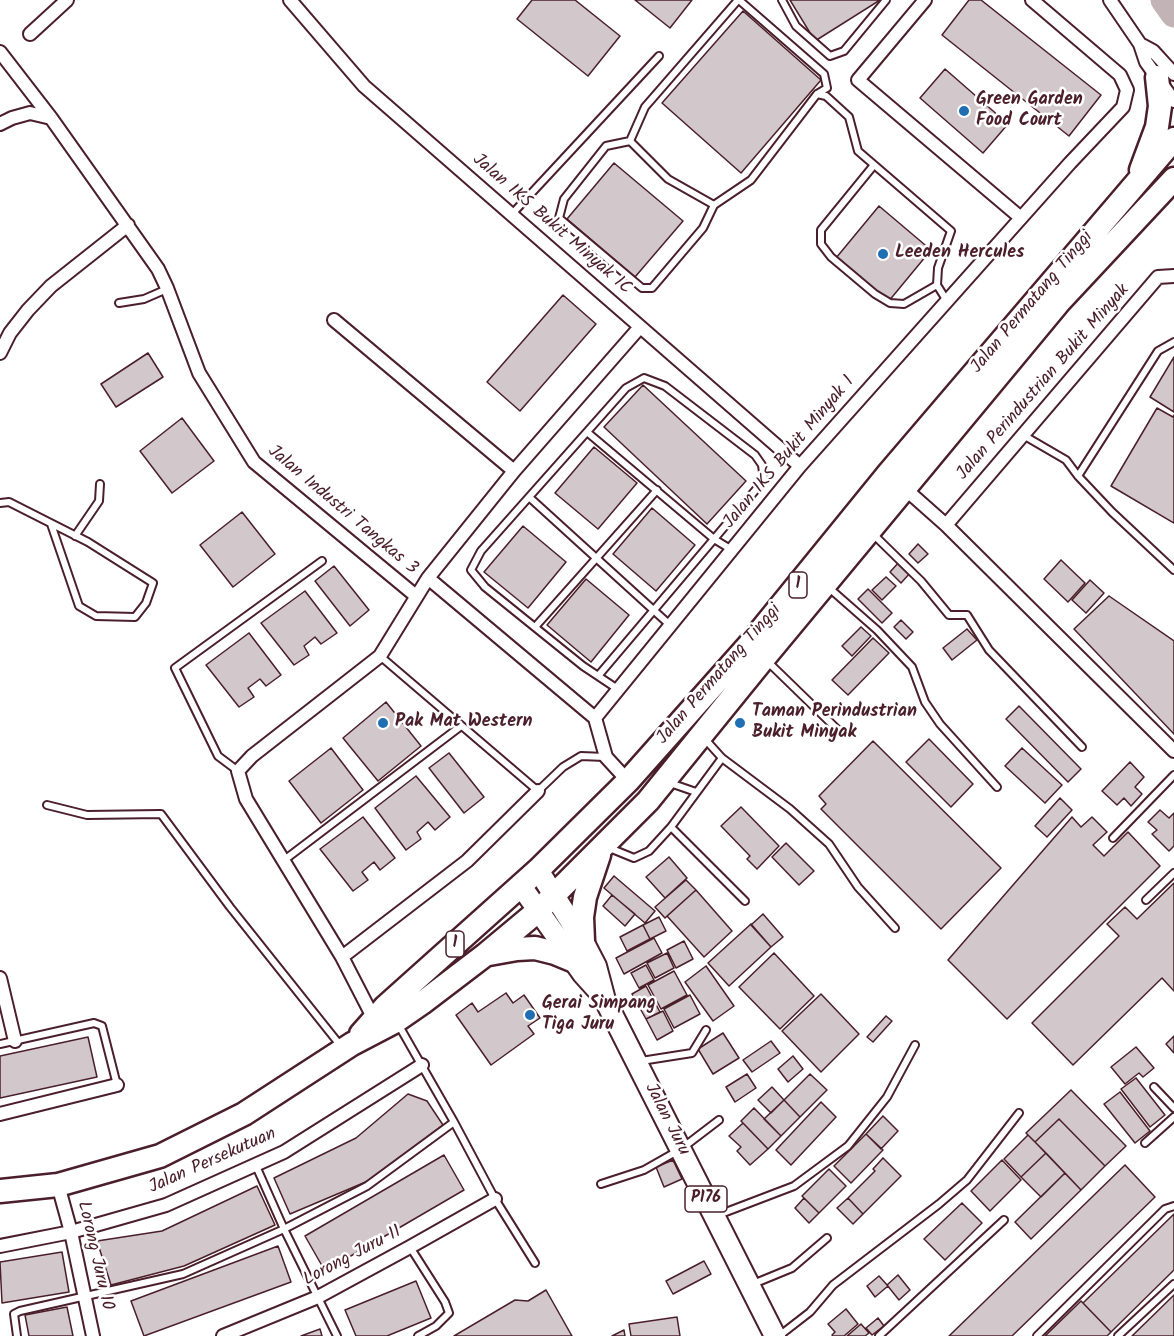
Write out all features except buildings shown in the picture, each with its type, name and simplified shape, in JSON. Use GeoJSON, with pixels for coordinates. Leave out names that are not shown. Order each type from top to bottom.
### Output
{"type":"FeatureCollection","features":[{"type":"Feature","properties":{"kind":"highway"},"geometry":{"type":"LineString","coordinates":[[1136,183],[1156,127],[1169,73]]}},
{"type":"Feature","properties":{"kind":"highway","name":"Jalan Permatang Tinggi"},"geometry":{"type":"LineString","coordinates":[[385,1020],[408,985],[538,870],[756,652],[1174,139]]}},
{"type":"Feature","properties":{"kind":"highway","name":"Jalan Permatang Tinggi"},"geometry":{"type":"LineString","coordinates":[[896,481],[1060,301],[1169,187]]}},
{"type":"Feature","properties":{"kind":"highway","name":"Jalan Permatang Tinggi"},"geometry":{"type":"LineString","coordinates":[[0,1191],[58,1185],[160,1156],[244,1114],[485,955],[547,902],[648,801],[702,736],[756,652]]}},
{"type":"Feature","properties":{"kind":"highway"},"geometry":{"type":"LineString","coordinates":[[485,955],[535,948],[555,953],[578,951],[585,897],[603,845]]}},
{"type":"Feature","properties":{"kind":"main road","name":"Jalan Juru"},"geometry":{"type":"LineString","coordinates":[[538,870],[547,902],[578,951],[596,966],[605,1000],[777,1336]]}},
{"type":"Feature","properties":{"kind":"main road","name":"Jalan Juru"},"geometry":{"type":"LineString","coordinates":[[521,886],[547,902]]}},
{"type":"Feature","properties":{"kind":"street"},"geometry":{"type":"LineString","coordinates":[[30,34],[67,0]]}},
{"type":"Feature","properties":{"kind":"street","name":"Jalan IKS Bukit Minyak 1C"},"geometry":{"type":"LineString","coordinates":[[290,0],[364,86],[800,466]]}},
{"type":"Feature","properties":{"kind":"street","name":"Jalan IKS Bukit Minyak 1"},"geometry":{"type":"LineString","coordinates":[[595,718],[800,466],[1123,107],[1127,90],[1120,75],[1032,0]]}},
{"type":"Feature","properties":{"kind":"street"},"geometry":{"type":"LineString","coordinates":[[1110,0],[1140,44],[1146,62],[1169,73],[1174,101]]}},
{"type":"Feature","properties":{"kind":"street"},"geometry":{"type":"LineString","coordinates":[[922,1],[858,80],[1021,218]]}},
{"type":"Feature","properties":{"kind":"street","name":"Jalan Industri Tangkas 3"},"geometry":{"type":"LineString","coordinates":[[0,52],[51,118],[158,269],[199,374],[254,462],[416,596]]}},
{"type":"Feature","properties":{"kind":"street"},"geometry":{"type":"LineString","coordinates":[[0,124],[30,113],[51,118]]}},
{"type":"Feature","properties":{"kind":"street"},"geometry":{"type":"LineString","coordinates":[[0,352],[10,333],[51,286],[128,225]]}},
{"type":"Feature","properties":{"kind":"street","name":"Jalan Perindustrian Bukit Minyak"},"geometry":{"type":"LineString","coordinates":[[946,525],[1158,277],[1174,276]]}},
{"type":"Feature","properties":{"kind":"street"},"geometry":{"type":"LineString","coordinates":[[334,320],[514,471]]}},
{"type":"Feature","properties":{"kind":"street"},"geometry":{"type":"LineString","coordinates":[[385,1020],[342,957],[283,862],[246,799],[238,771],[252,756],[380,656],[428,578],[514,471],[640,327]]}},
{"type":"Feature","properties":{"kind":"street"},"geometry":{"type":"LineString","coordinates":[[896,481],[946,525],[1174,751]]}},
{"type":"Feature","properties":{"kind":"street"},"geometry":{"type":"LineString","coordinates":[[428,578],[595,718],[606,757],[628,781]]}},
{"type":"Feature","properties":{"kind":"street"},"geometry":{"type":"LineString","coordinates":[[342,957],[467,861],[538,790]]}},
{"type":"Feature","properties":{"kind":"street"},"geometry":{"type":"LineString","coordinates":[[0,978],[15,1041]]}},
{"type":"Feature","properties":{"kind":"street","name":"Jalan Persekutuan"},"geometry":{"type":"LineString","coordinates":[[0,1246],[71,1232],[166,1205],[284,1152],[422,1065]]}},
{"type":"Feature","properties":{"kind":"street"},"geometry":{"type":"LineString","coordinates":[[0,1114],[117,1085]]}},
{"type":"Feature","properties":{"kind":"street","name":"Lorong Juru 10"},"geometry":{"type":"LineString","coordinates":[[58,1185],[71,1232],[93,1336]]}},
{"type":"Feature","properties":{"kind":"street","name":"Lorong Juru 11"},"geometry":{"type":"LineString","coordinates":[[223,1336],[318,1297],[495,1198]]}},
{"type":"Feature","properties":{"kind":"lane"},"geometry":{"type":"LineString","coordinates":[[739,0],[824,74],[827,88],[817,94],[751,180],[714,205],[703,228],[652,288],[642,288],[559,218],[564,199],[606,146],[630,141],[645,107],[739,0]]}},
{"type":"Feature","properties":{"kind":"lane"},"geometry":{"type":"LineString","coordinates":[[782,0],[796,26],[830,56],[844,51],[886,0]]}},
{"type":"Feature","properties":{"kind":"lane"},"geometry":{"type":"LineString","coordinates":[[512,215],[659,56]]}},
{"type":"Feature","properties":{"kind":"lane"},"geometry":{"type":"LineString","coordinates":[[817,94],[826,96],[849,117],[858,150],[951,231],[938,268],[937,285],[947,301]]}},
{"type":"Feature","properties":{"kind":"lane"},"geometry":{"type":"LineString","coordinates":[[630,141],[668,179],[714,205]]}},
{"type":"Feature","properties":{"kind":"lane"},"geometry":{"type":"LineString","coordinates":[[874,165],[821,230],[821,244],[831,257],[875,294],[890,303],[904,304],[937,285]]}},
{"type":"Feature","properties":{"kind":"lane"},"geometry":{"type":"LineString","coordinates":[[119,303],[144,298],[167,288]]}},
{"type":"Feature","properties":{"kind":"lane"},"geometry":{"type":"LineString","coordinates":[[1078,476],[1158,351],[1174,342]]}},
{"type":"Feature","properties":{"kind":"lane"},"geometry":{"type":"LineString","coordinates":[[598,676],[764,480],[762,465],[755,455],[665,386],[644,378],[626,388],[481,551],[471,570],[485,587],[598,676],[619,690]]}},
{"type":"Feature","properties":{"kind":"lane"},"geometry":{"type":"LineString","coordinates":[[587,432],[714,539],[732,550]]}},
{"type":"Feature","properties":{"kind":"lane"},"geometry":{"type":"LineString","coordinates":[[1023,435],[1066,460],[1112,512],[1174,570]]}},
{"type":"Feature","properties":{"kind":"lane"},"geometry":{"type":"LineString","coordinates":[[75,536],[99,501],[100,484]]}},
{"type":"Feature","properties":{"kind":"lane"},"geometry":{"type":"LineString","coordinates":[[535,627],[657,490]]}},
{"type":"Feature","properties":{"kind":"lane"},"geometry":{"type":"LineString","coordinates":[[529,497],[671,626]]}},
{"type":"Feature","properties":{"kind":"lane"},"geometry":{"type":"LineString","coordinates":[[0,503],[9,502],[75,536],[153,583],[146,603],[135,617],[96,616],[79,606],[51,524]]}},
{"type":"Feature","properties":{"kind":"lane"},"geometry":{"type":"LineString","coordinates":[[861,524],[921,581],[950,615],[967,615],[989,650],[1082,747]]}},
{"type":"Feature","properties":{"kind":"lane"},"geometry":{"type":"LineString","coordinates":[[238,771],[218,756],[175,669],[322,561]]}},
{"type":"Feature","properties":{"kind":"lane"},"geometry":{"type":"LineString","coordinates":[[818,577],[877,630],[912,667],[925,702],[940,724],[997,788]]}},
{"type":"Feature","properties":{"kind":"lane"},"geometry":{"type":"LineString","coordinates":[[756,652],[838,730]]}},
{"type":"Feature","properties":{"kind":"lane"},"geometry":{"type":"LineString","coordinates":[[380,656],[538,790],[581,756],[606,757]]}},
{"type":"Feature","properties":{"kind":"lane"},"geometry":{"type":"LineString","coordinates":[[283,862],[461,726]]}},
{"type":"Feature","properties":{"kind":"lane"},"geometry":{"type":"LineString","coordinates":[[702,736],[723,758],[790,809],[829,844],[858,887],[895,928]]}},
{"type":"Feature","properties":{"kind":"lane"},"geometry":{"type":"LineString","coordinates":[[603,845],[634,858],[648,851],[671,827],[723,758]]}},
{"type":"Feature","properties":{"kind":"lane"},"geometry":{"type":"LineString","coordinates":[[1113,838],[1174,775]]}},
{"type":"Feature","properties":{"kind":"lane"},"geometry":{"type":"LineString","coordinates":[[664,781],[696,792]]}},
{"type":"Feature","properties":{"kind":"lane"},"geometry":{"type":"LineString","coordinates":[[47,805],[87,815],[161,814],[230,907],[348,1047]]}},
{"type":"Feature","properties":{"kind":"lane"},"geometry":{"type":"LineString","coordinates":[[671,827],[745,900]]}},
{"type":"Feature","properties":{"kind":"lane"},"geometry":{"type":"LineString","coordinates":[[1146,900],[1174,873]]}},
{"type":"Feature","properties":{"kind":"lane"},"geometry":{"type":"LineString","coordinates":[[385,1020],[422,1065],[495,1198],[536,1263]]}},
{"type":"Feature","properties":{"kind":"lane"},"geometry":{"type":"LineString","coordinates":[[0,1044],[94,1023],[102,1026],[117,1085]]}},
{"type":"Feature","properties":{"kind":"lane"},"geometry":{"type":"LineString","coordinates":[[637,1061],[692,1053],[706,1030]]}},
{"type":"Feature","properties":{"kind":"lane"},"geometry":{"type":"LineString","coordinates":[[715,1216],[794,1186],[848,1146],[887,1097],[915,1045]]}},
{"type":"Feature","properties":{"kind":"lane"},"geometry":{"type":"LineString","coordinates":[[1154,1087],[1174,1108]]}},
{"type":"Feature","properties":{"kind":"lane"},"geometry":{"type":"LineString","coordinates":[[777,1336],[810,1312],[833,1285],[967,1180],[1019,1113]]}},
{"type":"Feature","properties":{"kind":"lane"},"geometry":{"type":"LineString","coordinates":[[1146,1143],[1174,1117]]}},
{"type":"Feature","properties":{"kind":"lane"},"geometry":{"type":"LineString","coordinates":[[602,1184],[644,1170],[681,1149],[719,1119]]}},
{"type":"Feature","properties":{"kind":"lane"},"geometry":{"type":"LineString","coordinates":[[17,1336],[14,1314],[183,1274],[284,1229],[367,1186],[454,1122]]}},
{"type":"Feature","properties":{"kind":"lane"},"geometry":{"type":"LineString","coordinates":[[256,1166],[284,1229],[337,1336]]}},
{"type":"Feature","properties":{"kind":"lane"},"geometry":{"type":"LineString","coordinates":[[1037,1336],[1165,1209],[1174,1206]]}},
{"type":"Feature","properties":{"kind":"lane"},"geometry":{"type":"LineString","coordinates":[[879,1336],[1004,1220]]}},
{"type":"Feature","properties":{"kind":"lane"},"geometry":{"type":"LineString","coordinates":[[750,1286],[792,1268],[827,1238]]}},
{"type":"Feature","properties":{"kind":"lane"},"geometry":{"type":"LineString","coordinates":[[410,1247],[445,1302],[449,1313],[436,1326],[418,1336]]}},
{"type":"Feature","properties":{"kind":"lane"},"geometry":{"type":"LineString","coordinates":[[1118,1336],[1174,1284]]}},
{"type":"Feature","properties":{"kind":"waterway"},"geometry":{"type":"LineString","coordinates":[[1164,0],[1174,14]]}},
{"type":"Feature","properties":{"kind":"place","name":"Green Garden Food Court"},"geometry":{"type":"Point","coordinates":[964,111]}},
{"type":"Feature","properties":{"kind":"place","name":"Leeden Hercules"},"geometry":{"type":"Point","coordinates":[883,254]}},
{"type":"Feature","properties":{"kind":"place","name":"Pak Mat Western"},"geometry":{"type":"Point","coordinates":[383,723]}},
{"type":"Feature","properties":{"kind":"place","name":"Taman Perindustrian Bukit Minyak"},"geometry":{"type":"Point","coordinates":[740,723]}},
{"type":"Feature","properties":{"kind":"place","name":"Gerai Simpang Tiga Juru"},"geometry":{"type":"Point","coordinates":[530,1015]}}]}
